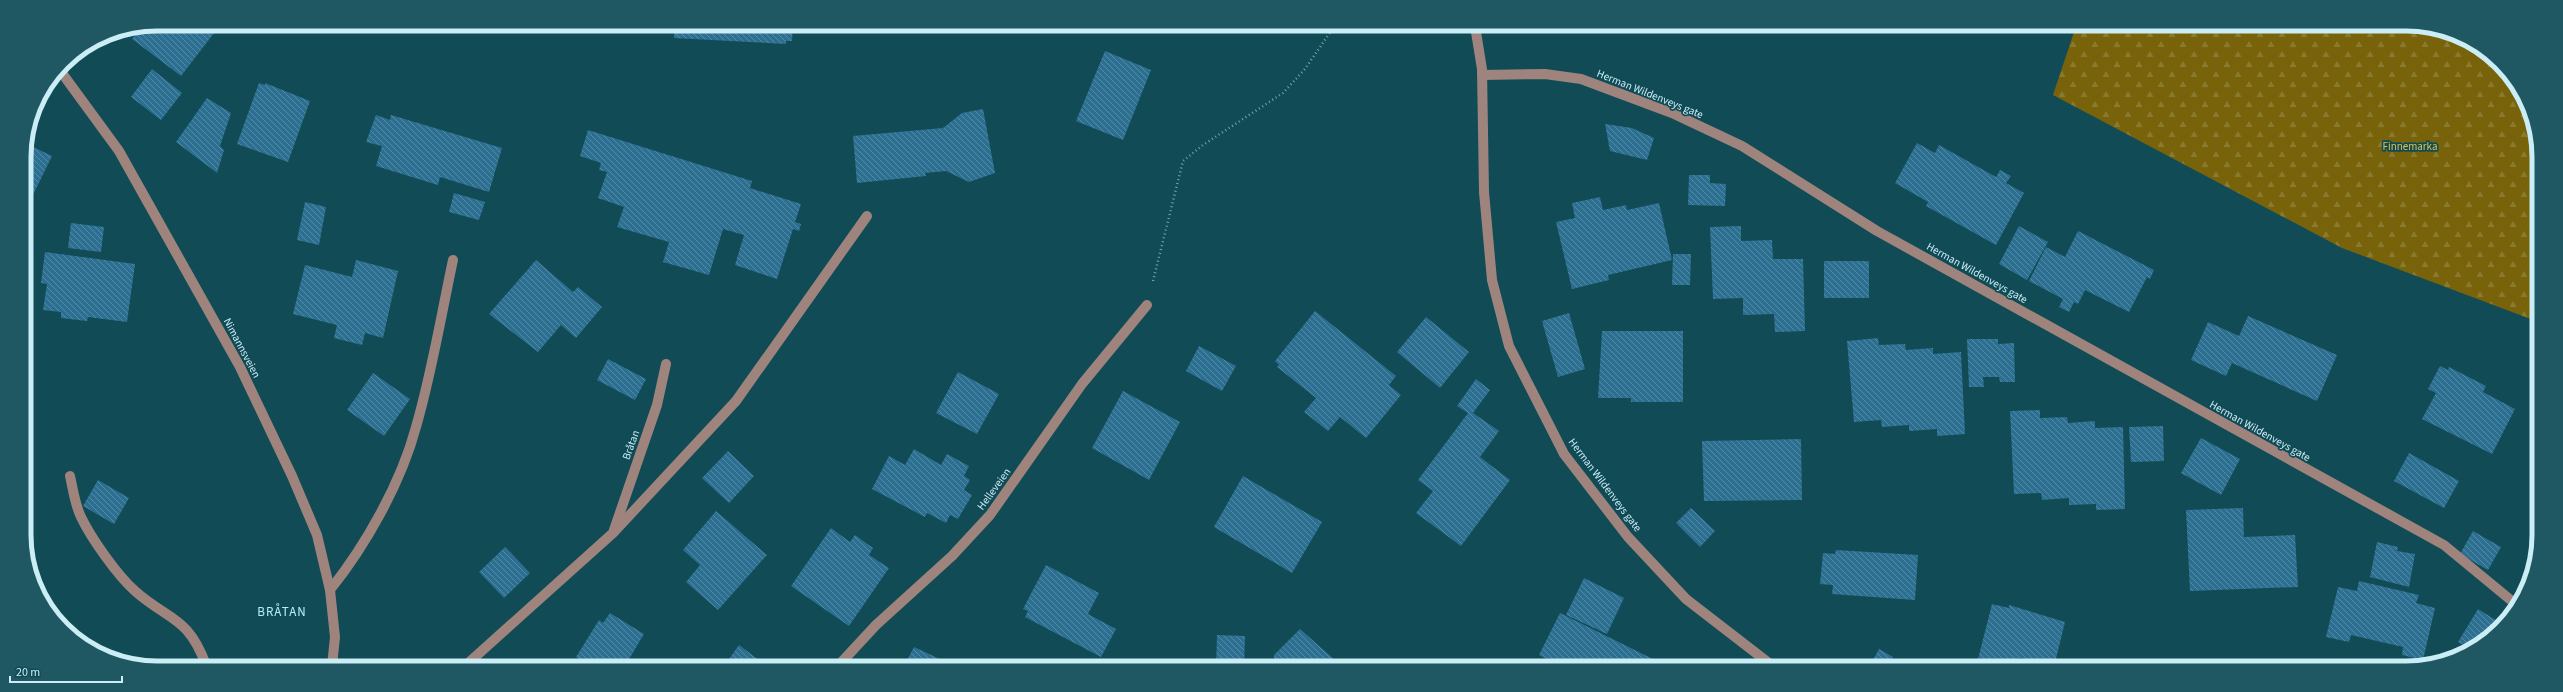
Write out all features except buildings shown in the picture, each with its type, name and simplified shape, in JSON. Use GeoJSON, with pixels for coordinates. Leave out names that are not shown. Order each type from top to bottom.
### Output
{"type":"FeatureCollection","features":[{"type":"Feature","properties":{"kind":"street","name":"Herman Wildenveys gate"},"geometry":{"type":"LineString","coordinates":[[1476,31],[1482,75],[1484,192],[1492,280],[1509,346],[1564,454],[1628,536],[1686,599],[1766,661]]}},
{"type":"Feature","properties":{"kind":"street","name":"Nimannsveien"},"geometry":{"type":"LineString","coordinates":[[63,74],[119,152],[240,368],[292,476],[317,535],[330,590],[335,637],[333,661]]}},
{"type":"Feature","properties":{"kind":"street","name":"Herman Wildenveys gate"},"geometry":{"type":"LineString","coordinates":[[1482,75],[1545,74],[1581,80],[1672,113],[1742,146],[1877,231],[2444,545],[2513,602]]}},
{"type":"Feature","properties":{"kind":"street"},"geometry":{"type":"LineString","coordinates":[[471,661],[613,533],[736,401],[867,216]]}},
{"type":"Feature","properties":{"kind":"street"},"geometry":{"type":"LineString","coordinates":[[330,590],[366,542],[407,456],[416,427],[453,260]]}},
{"type":"Feature","properties":{"kind":"street","name":"Helleveien"},"geometry":{"type":"LineString","coordinates":[[843,661],[876,625],[952,556],[990,515],[1082,384],[1147,306]]}},
{"type":"Feature","properties":{"kind":"street","name":"Bråtan"},"geometry":{"type":"LineString","coordinates":[[613,533],[657,405],[666,364]]}},
{"type":"Feature","properties":{"kind":"street"},"geometry":{"type":"LineString","coordinates":[[70,476],[80,516],[118,573],[135,591],[180,622],[192,635],[204,661]]}},
{"type":"Feature","properties":{"kind":"path"},"geometry":{"type":"LineString","coordinates":[[1147,306],[1183,161],[1203,145],[1284,93],[1305,69],[1331,31]]}},
{"type":"Feature","properties":{"kind":"green space","name":"Finnemarka"},"geometry":{"type":"Polygon","coordinates":[[[2074,31],[2406,31],[2431,33],[2462,44],[2483,57],[2506,80],[2519,101],[2530,132],[2532,149],[2532,319],[2342,248],[2053,95],[2074,31]]]}},
{"type":"Feature","properties":{"kind":"district","name":"BRÅTAN"},"geometry":{"type":"Point","coordinates":[282,612]}}]}
